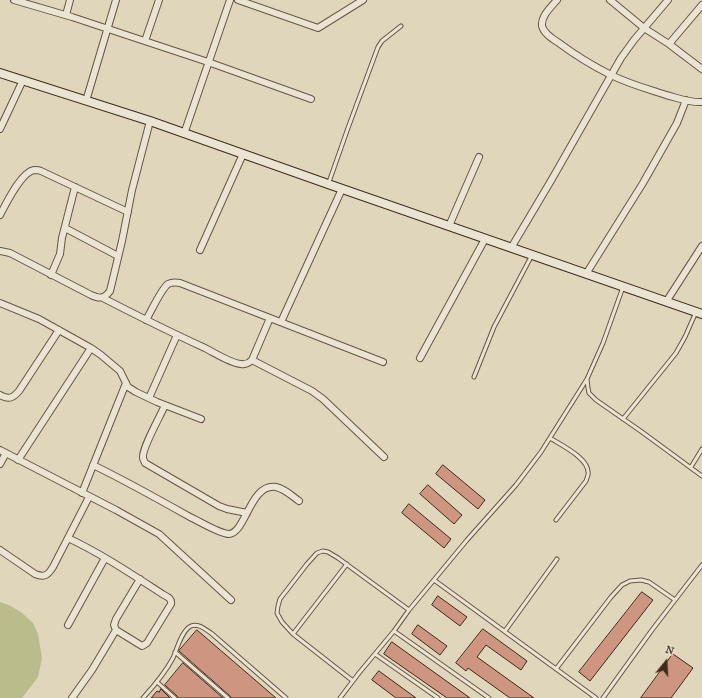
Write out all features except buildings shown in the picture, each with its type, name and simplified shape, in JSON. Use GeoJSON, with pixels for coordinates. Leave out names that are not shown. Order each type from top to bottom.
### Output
{"type":"FeatureCollection","features":[{"type":"Feature","properties":{"kind":"main road"},"geometry":{"type":"LineString","coordinates":[[0,73],[150,121],[699,313]]}},
{"type":"Feature","properties":{"kind":"street"},"geometry":{"type":"LineString","coordinates":[[14,0],[66,15],[208,62],[310,99]]}},
{"type":"Feature","properties":{"kind":"street"},"geometry":{"type":"LineString","coordinates":[[66,15],[70,0]]}},
{"type":"Feature","properties":{"kind":"street"},"geometry":{"type":"LineString","coordinates":[[86,101],[116,0]]}},
{"type":"Feature","properties":{"kind":"street"},"geometry":{"type":"LineString","coordinates":[[145,41],[159,0]]}},
{"type":"Feature","properties":{"kind":"street"},"geometry":{"type":"LineString","coordinates":[[184,134],[230,0]]}},
{"type":"Feature","properties":{"kind":"street"},"geometry":{"type":"LineString","coordinates":[[238,0],[318,28],[363,0]]}},
{"type":"Feature","properties":{"kind":"street"},"geometry":{"type":"LineString","coordinates":[[557,0],[544,18],[542,26],[544,31],[550,37],[575,55],[611,75],[646,89],[686,100],[702,102]]}},
{"type":"Feature","properties":{"kind":"street"},"geometry":{"type":"LineString","coordinates":[[610,0],[644,28],[669,44],[702,69]]}},
{"type":"Feature","properties":{"kind":"street"},"geometry":{"type":"LineString","coordinates":[[511,248],[611,75],[634,40],[668,0]]}},
{"type":"Feature","properties":{"kind":"street"},"geometry":{"type":"LineString","coordinates":[[669,44],[702,5]]}},
{"type":"Feature","properties":{"kind":"street"},"geometry":{"type":"LineString","coordinates":[[0,129],[23,80]]}},
{"type":"Feature","properties":{"kind":"street"},"geometry":{"type":"LineString","coordinates":[[586,274],[651,170],[677,124],[686,100]]}},
{"type":"Feature","properties":{"kind":"street"},"geometry":{"type":"LineString","coordinates":[[103,298],[110,291],[132,190],[150,121]]}},
{"type":"Feature","properties":{"kind":"street"},"geometry":{"type":"LineString","coordinates":[[200,250],[243,154]]}},
{"type":"Feature","properties":{"kind":"street"},"geometry":{"type":"LineString","coordinates":[[449,226],[479,157]]}},
{"type":"Feature","properties":{"kind":"street"},"geometry":{"type":"LineString","coordinates":[[0,215],[16,186],[23,177],[35,170],[41,171],[128,212]]}},
{"type":"Feature","properties":{"kind":"street"},"geometry":{"type":"LineString","coordinates":[[52,275],[60,254],[62,238],[76,187]]}},
{"type":"Feature","properties":{"kind":"street"},"geometry":{"type":"LineString","coordinates":[[281,322],[342,189]]}},
{"type":"Feature","properties":{"kind":"street"},"geometry":{"type":"LineString","coordinates":[[65,228],[118,256]]}},
{"type":"Feature","properties":{"kind":"street"},"geometry":{"type":"LineString","coordinates":[[420,358],[486,239]]}},
{"type":"Feature","properties":{"kind":"street"},"geometry":{"type":"LineString","coordinates":[[666,302],[702,246]]}},
{"type":"Feature","properties":{"kind":"street"},"geometry":{"type":"LineString","coordinates":[[0,252],[10,253],[91,296],[103,298],[177,335],[238,363],[246,364],[252,360],[270,318]]}},
{"type":"Feature","properties":{"kind":"street"},"geometry":{"type":"LineString","coordinates":[[146,320],[163,288],[174,282],[180,283],[383,362]]}},
{"type":"Feature","properties":{"kind":"street"},"geometry":{"type":"LineString","coordinates":[[0,303],[39,319],[91,348],[120,371],[128,387],[136,392],[200,419]]}},
{"type":"Feature","properties":{"kind":"street"},"geometry":{"type":"LineString","coordinates":[[0,396],[12,398],[19,391],[59,330]]}},
{"type":"Feature","properties":{"kind":"street"},"geometry":{"type":"LineString","coordinates":[[149,398],[177,335]]}},
{"type":"Feature","properties":{"kind":"street"},"geometry":{"type":"LineString","coordinates":[[18,460],[91,348]]}},
{"type":"Feature","properties":{"kind":"street"},"geometry":{"type":"LineString","coordinates":[[252,360],[312,391],[323,399],[384,457]]}},
{"type":"Feature","properties":{"kind":"street"},"geometry":{"type":"LineString","coordinates":[[82,493],[126,383]]}},
{"type":"Feature","properties":{"kind":"street"},"geometry":{"type":"LineString","coordinates":[[165,405],[146,443],[142,459],[219,506],[226,509],[247,513]]}},
{"type":"Feature","properties":{"kind":"street"},"geometry":{"type":"LineString","coordinates":[[0,464],[3,452],[90,496],[159,534],[231,600]]}},
{"type":"Feature","properties":{"kind":"street"},"geometry":{"type":"LineString","coordinates":[[93,465],[209,527],[227,534],[231,534],[239,528],[257,497],[269,488],[275,487],[281,489],[299,501]]}},
{"type":"Feature","properties":{"kind":"street"},"geometry":{"type":"LineString","coordinates":[[0,550],[35,574],[44,576],[53,567],[90,496]]}},
{"type":"Feature","properties":{"kind":"street"},"geometry":{"type":"LineString","coordinates":[[68,538],[90,549],[140,579],[170,599],[171,604],[147,643],[142,646],[114,628],[114,623],[140,579]]}},
{"type":"Feature","properties":{"kind":"street"},"geometry":{"type":"LineString","coordinates":[[68,624],[105,558]]}},
{"type":"Feature","properties":{"kind":"street"},"geometry":{"type":"LineString","coordinates":[[74,698],[116,630]]}},
{"type":"Feature","properties":{"kind":"lane"},"geometry":{"type":"LineString","coordinates":[[328,184],[378,47],[382,41],[401,26]]}},
{"type":"Feature","properties":{"kind":"lane"},"geometry":{"type":"LineString","coordinates":[[474,377],[494,327],[532,255]]}},
{"type":"Feature","properties":{"kind":"lane"},"geometry":{"type":"LineString","coordinates":[[340,698],[409,610],[467,540],[516,485],[541,452],[587,379],[603,343],[623,287]]}},
{"type":"Feature","properties":{"kind":"lane"},"geometry":{"type":"LineString","coordinates":[[623,419],[676,353],[699,313]]}},
{"type":"Feature","properties":{"kind":"lane"},"geometry":{"type":"LineString","coordinates":[[587,379],[589,393],[592,396],[702,476]]}},
{"type":"Feature","properties":{"kind":"lane"},"geometry":{"type":"LineString","coordinates":[[550,438],[569,449],[582,460],[588,469],[586,481],[556,520]]}},
{"type":"Feature","properties":{"kind":"lane"},"geometry":{"type":"LineString","coordinates":[[691,467],[702,449]]}},
{"type":"Feature","properties":{"kind":"lane"},"geometry":{"type":"LineString","coordinates":[[353,681],[293,634],[282,622],[278,613],[280,599],[307,564],[317,553],[328,552],[347,564],[409,610]]}},
{"type":"Feature","properties":{"kind":"lane"},"geometry":{"type":"LineString","coordinates":[[504,631],[557,559]]}},
{"type":"Feature","properties":{"kind":"lane"},"geometry":{"type":"LineString","coordinates":[[293,634],[347,564]]}},
{"type":"Feature","properties":{"kind":"lane"},"geometry":{"type":"LineString","coordinates":[[603,698],[702,565]]}},
{"type":"Feature","properties":{"kind":"lane"},"geometry":{"type":"LineString","coordinates":[[434,580],[596,698]]}},
{"type":"Feature","properties":{"kind":"lane"},"geometry":{"type":"LineString","coordinates":[[556,669],[611,597],[622,586],[630,581],[641,580],[649,582],[675,600]]}},
{"type":"Feature","properties":{"kind":"lane"},"geometry":{"type":"LineString","coordinates":[[143,698],[157,682],[169,664],[181,639],[189,627],[196,625],[203,627],[286,698]]}},
{"type":"Feature","properties":{"kind":"lane"},"geometry":{"type":"LineString","coordinates":[[394,631],[489,698]]}},
{"type":"Feature","properties":{"kind":"lane"},"geometry":{"type":"LineString","coordinates":[[175,652],[228,698]]}},
{"type":"Feature","properties":{"kind":"lane"},"geometry":{"type":"LineString","coordinates":[[375,654],[438,698]]}},
{"type":"Feature","properties":{"kind":"lane"},"geometry":{"type":"LineString","coordinates":[[157,682],[175,698]]}},
{"type":"Feature","properties":{"kind":"lane"},"geometry":{"type":"LineString","coordinates":[[479,698],[482,693]]}},
{"type":"Feature","properties":{"kind":"green space"},"geometry":{"type":"Polygon","coordinates":[[[0,602],[11,606],[22,613],[33,623],[38,634],[42,658],[38,677],[22,698],[0,698],[0,602]]]}}]}
